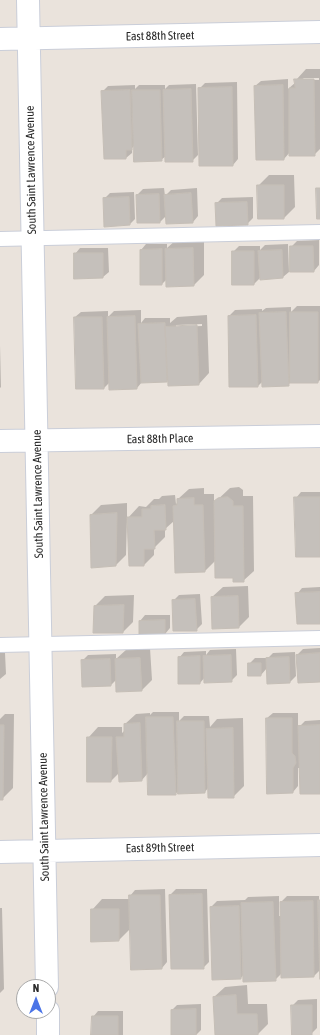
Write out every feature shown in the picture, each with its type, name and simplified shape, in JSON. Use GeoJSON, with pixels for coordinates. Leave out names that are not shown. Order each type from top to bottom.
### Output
{"type":"FeatureCollection","features":[{"type":"Feature","properties":{"kind":"street","name":"South Saint Lawrence Avenue"},"geometry":{"type":"LineString","coordinates":[[28,0],[47,979]]}},
{"type":"Feature","properties":{"kind":"street","name":"East 88th Street"},"geometry":{"type":"LineString","coordinates":[[0,39],[320,32]]}},
{"type":"Feature","properties":{"kind":"street","name":"East 88th Place"},"geometry":{"type":"LineString","coordinates":[[0,441],[320,436]]}},
{"type":"Feature","properties":{"kind":"street","name":"East 89th Street"},"geometry":{"type":"LineString","coordinates":[[0,852],[320,845]]}},
{"type":"Feature","properties":{"kind":"street"},"geometry":{"type":"LineString","coordinates":[[48,1019],[48,1035]]}},
{"type":"Feature","properties":{"kind":"lane"},"geometry":{"type":"LineString","coordinates":[[0,239],[320,232]]}},
{"type":"Feature","properties":{"kind":"lane"},"geometry":{"type":"LineString","coordinates":[[0,645],[320,638]]}},
{"type":"Feature","properties":{"kind":"building"},"geometry":{"type":"Polygon","coordinates":[[[294,79],[314,79],[315,156],[289,156],[289,88],[295,88],[294,79]]]}},
{"type":"Feature","properties":{"kind":"building"},"geometry":{"type":"Polygon","coordinates":[[[283,85],[284,160],[256,160],[254,86],[283,85]]]}},
{"type":"Feature","properties":{"kind":"building"},"geometry":{"type":"Polygon","coordinates":[[[232,87],[233,166],[199,166],[198,88],[232,87]]]}},
{"type":"Feature","properties":{"kind":"building"},"geometry":{"type":"Polygon","coordinates":[[[191,89],[193,162],[165,162],[163,90],[191,89]]]}},
{"type":"Feature","properties":{"kind":"building"},"geometry":{"type":"Polygon","coordinates":[[[130,90],[132,150],[126,150],[126,159],[104,159],[101,91],[130,90]]]}},
{"type":"Feature","properties":{"kind":"building"},"geometry":{"type":"Polygon","coordinates":[[[132,90],[160,90],[162,161],[134,162],[132,90]]]}},
{"type":"Feature","properties":{"kind":"building"},"geometry":{"type":"Polygon","coordinates":[[[257,185],[284,185],[284,219],[258,219],[257,185]]]}},
{"type":"Feature","properties":{"kind":"building"},"geometry":{"type":"Polygon","coordinates":[[[316,188],[320,188],[320,219],[317,219],[316,188]]]}},
{"type":"Feature","properties":{"kind":"building"},"geometry":{"type":"Polygon","coordinates":[[[191,193],[193,223],[166,224],[164,195],[191,193]]]}},
{"type":"Feature","properties":{"kind":"building"},"geometry":{"type":"Polygon","coordinates":[[[159,194],[160,223],[137,223],[136,195],[159,194]]]}},
{"type":"Feature","properties":{"kind":"building"},"geometry":{"type":"Polygon","coordinates":[[[129,197],[130,225],[104,227],[103,198],[129,197]]]}},
{"type":"Feature","properties":{"kind":"building"},"geometry":{"type":"Polygon","coordinates":[[[247,202],[248,225],[216,226],[215,203],[247,202]]]}},
{"type":"Feature","properties":{"kind":"building"},"geometry":{"type":"Polygon","coordinates":[[[290,246],[313,246],[314,272],[290,272],[290,246]]]}},
{"type":"Feature","properties":{"kind":"building"},"geometry":{"type":"Polygon","coordinates":[[[193,248],[194,286],[166,287],[165,249],[193,248]]]}},
{"type":"Feature","properties":{"kind":"building"},"geometry":{"type":"Polygon","coordinates":[[[162,249],[162,285],[140,285],[140,250],[162,249]]]}},
{"type":"Feature","properties":{"kind":"building"},"geometry":{"type":"Polygon","coordinates":[[[282,250],[283,278],[260,280],[258,251],[282,250]]]}},
{"type":"Feature","properties":{"kind":"building"},"geometry":{"type":"Polygon","coordinates":[[[232,251],[254,251],[254,285],[232,285],[232,251]]]}},
{"type":"Feature","properties":{"kind":"building"},"geometry":{"type":"Polygon","coordinates":[[[74,253],[103,253],[103,278],[74,279],[74,253]]]}},
{"type":"Feature","properties":{"kind":"building"},"geometry":{"type":"Polygon","coordinates":[[[286,312],[289,386],[262,387],[259,313],[286,312]]]}},
{"type":"Feature","properties":{"kind":"building"},"geometry":{"type":"Polygon","coordinates":[[[290,312],[318,312],[318,383],[290,383],[290,312]]]}},
{"type":"Feature","properties":{"kind":"building"},"geometry":{"type":"Polygon","coordinates":[[[256,315],[258,387],[229,387],[228,316],[256,315]]]}},
{"type":"Feature","properties":{"kind":"building"},"geometry":{"type":"Polygon","coordinates":[[[135,316],[137,389],[109,390],[107,317],[135,316]]]}},
{"type":"Feature","properties":{"kind":"building"},"geometry":{"type":"Polygon","coordinates":[[[74,317],[102,317],[104,389],[76,389],[74,317]]]}},
{"type":"Feature","properties":{"kind":"building"},"geometry":{"type":"Polygon","coordinates":[[[165,323],[167,382],[141,383],[138,324],[165,323]]]}},
{"type":"Feature","properties":{"kind":"building"},"geometry":{"type":"Polygon","coordinates":[[[197,325],[199,385],[168,386],[165,327],[197,325]]]}},
{"type":"Feature","properties":{"kind":"building"},"geometry":{"type":"Polygon","coordinates":[[[228,497],[233,501],[233,506],[243,506],[244,582],[233,582],[233,578],[215,578],[214,501],[218,498],[228,497]]]}},
{"type":"Feature","properties":{"kind":"building"},"geometry":{"type":"Polygon","coordinates":[[[294,497],[320,497],[320,557],[296,557],[294,497]]]}},
{"type":"Feature","properties":{"kind":"building"},"geometry":{"type":"Polygon","coordinates":[[[194,498],[194,505],[203,505],[205,572],[175,573],[173,506],[177,505],[177,499],[194,498]]]}},
{"type":"Feature","properties":{"kind":"building"},"geometry":{"type":"Polygon","coordinates":[[[165,505],[166,530],[154,530],[155,549],[144,549],[144,566],[129,566],[127,517],[142,517],[142,509],[151,509],[151,506],[165,505]]]}},
{"type":"Feature","properties":{"kind":"building"},"geometry":{"type":"Polygon","coordinates":[[[117,513],[116,566],[91,568],[90,515],[117,513]]]}},
{"type":"Feature","properties":{"kind":"building"},"geometry":{"type":"Polygon","coordinates":[[[320,592],[320,624],[297,624],[295,593],[320,592]]]}},
{"type":"Feature","properties":{"kind":"building"},"geometry":{"type":"Polygon","coordinates":[[[238,596],[239,628],[212,629],[211,597],[238,596]]]}},
{"type":"Feature","properties":{"kind":"building"},"geometry":{"type":"Polygon","coordinates":[[[195,599],[197,631],[173,631],[172,600],[195,599]]]}},
{"type":"Feature","properties":{"kind":"building"},"geometry":{"type":"Polygon","coordinates":[[[124,605],[123,633],[93,633],[94,606],[124,605]]]}},
{"type":"Feature","properties":{"kind":"building"},"geometry":{"type":"Polygon","coordinates":[[[165,620],[165,635],[139,635],[139,621],[165,620]]]}},
{"type":"Feature","properties":{"kind":"building"},"geometry":{"type":"Polygon","coordinates":[[[320,653],[320,682],[298,683],[296,655],[320,653]]]}},
{"type":"Feature","properties":{"kind":"building"},"geometry":{"type":"Polygon","coordinates":[[[231,655],[232,682],[204,683],[203,656],[231,655]]]}},
{"type":"Feature","properties":{"kind":"building"},"geometry":{"type":"Polygon","coordinates":[[[200,656],[200,684],[178,684],[178,657],[200,656]]]}},
{"type":"Feature","properties":{"kind":"building"},"geometry":{"type":"Polygon","coordinates":[[[289,657],[290,683],[267,684],[266,658],[289,657]]]}},
{"type":"Feature","properties":{"kind":"building"},"geometry":{"type":"Polygon","coordinates":[[[140,658],[142,691],[116,692],[115,659],[140,658]]]}},
{"type":"Feature","properties":{"kind":"building"},"geometry":{"type":"Polygon","coordinates":[[[110,659],[111,686],[82,687],[81,660],[110,659]]]}},
{"type":"Feature","properties":{"kind":"building"},"geometry":{"type":"Polygon","coordinates":[[[248,663],[261,663],[261,676],[248,676],[248,663]]]}},
{"type":"Feature","properties":{"kind":"building"},"geometry":{"type":"Polygon","coordinates":[[[146,717],[173,717],[176,795],[148,795],[146,717]]]}},
{"type":"Feature","properties":{"kind":"building"},"geometry":{"type":"Polygon","coordinates":[[[266,718],[292,718],[292,753],[295,756],[296,763],[293,768],[293,793],[267,794],[266,718]]]}},
{"type":"Feature","properties":{"kind":"building"},"geometry":{"type":"Polygon","coordinates":[[[177,721],[204,721],[205,793],[178,794],[177,721]]]}},
{"type":"Feature","properties":{"kind":"building"},"geometry":{"type":"Polygon","coordinates":[[[140,723],[142,781],[119,782],[116,737],[124,737],[124,724],[140,723]]]}},
{"type":"Feature","properties":{"kind":"building"},"geometry":{"type":"Polygon","coordinates":[[[0,725],[4,725],[3,800],[0,800],[0,725]]]}},
{"type":"Feature","properties":{"kind":"building"},"geometry":{"type":"Polygon","coordinates":[[[320,725],[320,794],[300,794],[298,726],[320,725]]]}},
{"type":"Feature","properties":{"kind":"building"},"geometry":{"type":"Polygon","coordinates":[[[233,728],[234,798],[208,798],[206,729],[233,728]]]}},
{"type":"Feature","properties":{"kind":"building"},"geometry":{"type":"Polygon","coordinates":[[[87,737],[112,737],[111,782],[87,782],[87,737]]]}},
{"type":"Feature","properties":{"kind":"building"},"geometry":{"type":"Polygon","coordinates":[[[202,894],[204,969],[171,969],[169,895],[202,894]]]}},
{"type":"Feature","properties":{"kind":"building"},"geometry":{"type":"Polygon","coordinates":[[[129,895],[160,895],[162,969],[131,970],[129,895]]]}},
{"type":"Feature","properties":{"kind":"building"},"geometry":{"type":"Polygon","coordinates":[[[318,900],[320,900],[320,979],[318,900]]]}},
{"type":"Feature","properties":{"kind":"building"},"geometry":{"type":"Polygon","coordinates":[[[313,901],[314,977],[281,978],[280,902],[313,901]]]}},
{"type":"Feature","properties":{"kind":"building"},"geometry":{"type":"Polygon","coordinates":[[[273,902],[276,981],[243,982],[241,903],[273,902]]]}},
{"type":"Feature","properties":{"kind":"building"},"geometry":{"type":"Polygon","coordinates":[[[239,906],[241,979],[212,980],[210,907],[239,906]]]}},
{"type":"Feature","properties":{"kind":"building"},"geometry":{"type":"Polygon","coordinates":[[[91,909],[119,909],[119,941],[91,942],[91,909]]]}},
{"type":"Feature","properties":{"kind":"building"},"geometry":{"type":"Polygon","coordinates":[[[236,995],[237,1014],[257,1014],[258,1035],[215,1035],[213,997],[236,995]]]}},
{"type":"Feature","properties":{"kind":"building"},"geometry":{"type":"Polygon","coordinates":[[[291,1005],[312,1005],[312,1035],[292,1035],[291,1005]]]}},
{"type":"Feature","properties":{"kind":"building"},"geometry":{"type":"Polygon","coordinates":[[[196,1009],[196,1035],[171,1035],[171,1010],[196,1009]]]}},
{"type":"Feature","properties":{"kind":"building"},"geometry":{"type":"Polygon","coordinates":[[[92,1016],[118,1016],[118,1035],[91,1035],[92,1016]]]}}]}
